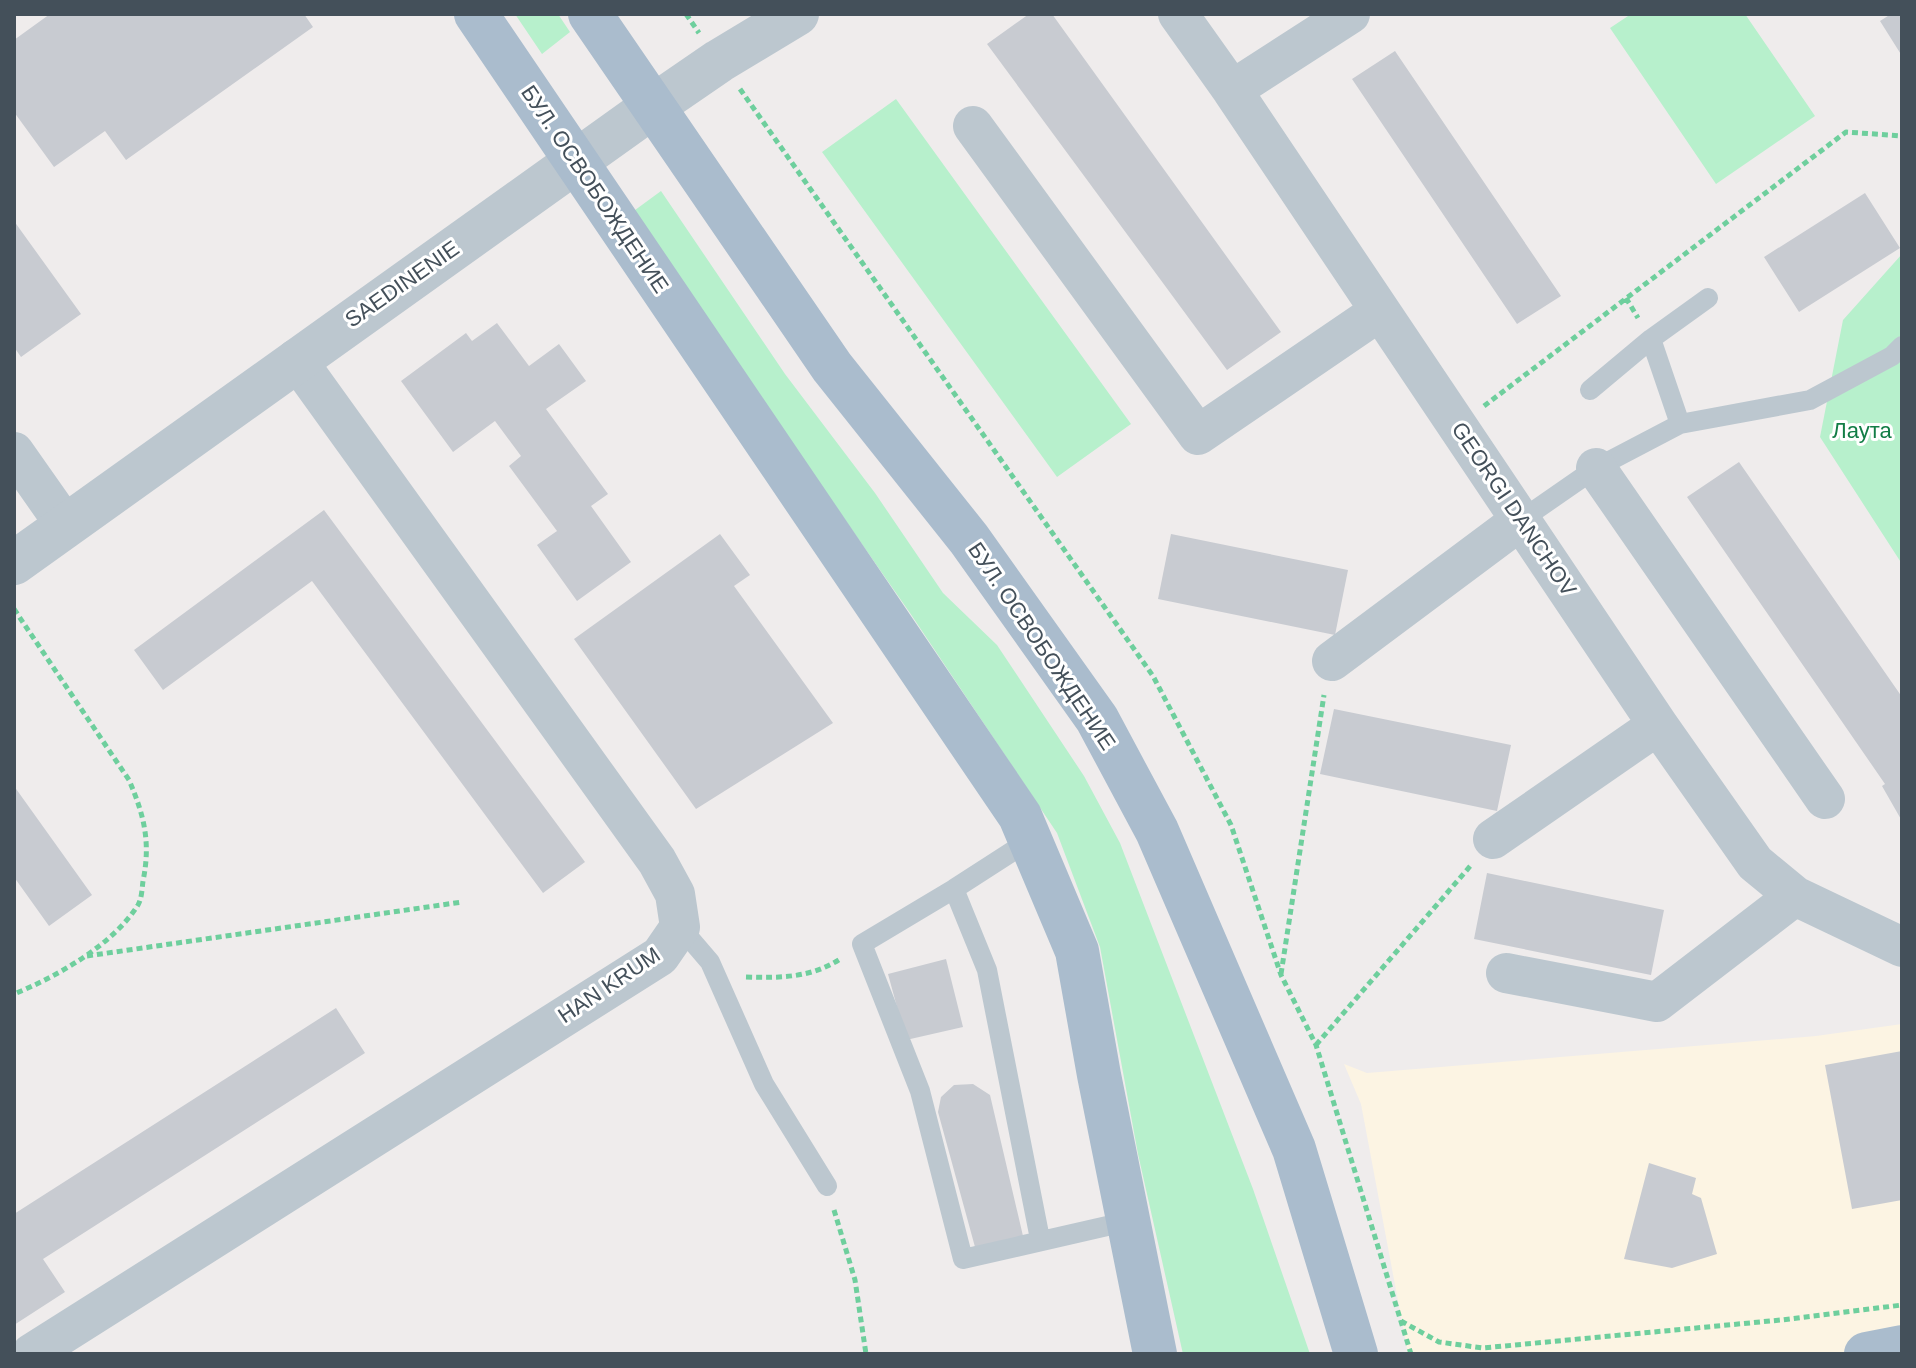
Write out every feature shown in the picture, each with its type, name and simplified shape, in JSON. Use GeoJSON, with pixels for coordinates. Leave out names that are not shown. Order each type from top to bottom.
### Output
{"type":"FeatureCollection","features":[{"type":"Feature","properties":{"kind":"main road","name":"БУЛ. ОСВОБОЖДЕНИЕ"},"geometry":{"type":"LineString","coordinates":[[476,14],[1020,816],[1077,951],[1155,1354]]}},
{"type":"Feature","properties":{"kind":"main road","name":"БУЛ. ОСВОБОЖДЕНИЕ"},"geometry":{"type":"LineString","coordinates":[[590,14],[832,367],[969,539],[1097,719],[1157,831],[1294,1149],[1356,1354]]}},
{"type":"Feature","properties":{"kind":"main road"},"geometry":{"type":"LineString","coordinates":[[1866,1354],[1902,1347]]}},
{"type":"Feature","properties":{"kind":"street","name":"SAEDINENIE"},"geometry":{"type":"LineString","coordinates":[[14,563],[652,107],[719,61],[797,14]]}},
{"type":"Feature","properties":{"kind":"street","name":"GEORGI DANCHOV"},"geometry":{"type":"LineString","coordinates":[[1178,14],[1658,725],[1755,863],[1795,896],[1902,947]]}},
{"type":"Feature","properties":{"kind":"street"},"geometry":{"type":"LineString","coordinates":[[1232,90],[1325,21]]}},
{"type":"Feature","properties":{"kind":"street"},"geometry":{"type":"LineString","coordinates":[[973,126],[1198,435],[1380,311]]}},
{"type":"Feature","properties":{"kind":"street"},"geometry":{"type":"LineString","coordinates":[[296,359],[657,861],[675,894],[680,927]]}},
{"type":"Feature","properties":{"kind":"street"},"geometry":{"type":"LineString","coordinates":[[14,452],[66,526]]}},
{"type":"Feature","properties":{"kind":"street"},"geometry":{"type":"LineString","coordinates":[[1596,468],[1825,799]]}},
{"type":"Feature","properties":{"kind":"street"},"geometry":{"type":"LineString","coordinates":[[1332,661],[1521,520]]}},
{"type":"Feature","properties":{"kind":"street"},"geometry":{"type":"LineString","coordinates":[[1493,839],[1658,725]]}},
{"type":"Feature","properties":{"kind":"street"},"geometry":{"type":"LineString","coordinates":[[1506,973],[1657,1002],[1795,896]]}},
{"type":"Feature","properties":{"kind":"street","name":"HAN KRUM"},"geometry":{"type":"LineString","coordinates":[[31,1354],[660,956],[680,927]]}},
{"type":"Feature","properties":{"kind":"lane"},"geometry":{"type":"LineString","coordinates":[[1590,390],[1651,339],[1708,298]]}},
{"type":"Feature","properties":{"kind":"lane"},"geometry":{"type":"LineString","coordinates":[[1651,339],[1680,424]]}},
{"type":"Feature","properties":{"kind":"lane"},"geometry":{"type":"LineString","coordinates":[[1521,520],[1596,468],[1680,424],[1810,400],[1892,356],[1902,346]]}},
{"type":"Feature","properties":{"kind":"lane"},"geometry":{"type":"LineString","coordinates":[[1030,840],[862,944],[920,1091],[963,1259],[1129,1221]]}},
{"type":"Feature","properties":{"kind":"lane"},"geometry":{"type":"LineString","coordinates":[[954,889],[987,970],[1040,1239]]}},
{"type":"Feature","properties":{"kind":"lane"},"geometry":{"type":"LineString","coordinates":[[680,927],[710,962],[764,1084],[827,1186]]}},
{"type":"Feature","properties":{"kind":"path"},"geometry":{"type":"LineString","coordinates":[[686,14],[695,27]]}},
{"type":"Feature","properties":{"kind":"path"},"geometry":{"type":"LineString","coordinates":[[1458,426],[1846,132],[1902,136]]}},
{"type":"Feature","properties":{"kind":"path"},"geometry":{"type":"LineString","coordinates":[[14,609],[129,780],[142,811],[148,855],[139,903],[87,956],[14,994]]}},
{"type":"Feature","properties":{"kind":"path"},"geometry":{"type":"LineString","coordinates":[[1281,975],[1329,663],[1332,661]]}},
{"type":"Feature","properties":{"kind":"path"},"geometry":{"type":"LineString","coordinates":[[1316,1045],[1493,839]]}},
{"type":"Feature","properties":{"kind":"path"},"geometry":{"type":"LineString","coordinates":[[87,956],[462,902]]}},
{"type":"Feature","properties":{"kind":"path"},"geometry":{"type":"LineString","coordinates":[[717,976],[780,978],[823,970],[862,944]]}},
{"type":"Feature","properties":{"kind":"path"},"geometry":{"type":"LineString","coordinates":[[827,1186],[855,1280],[866,1354]]}},
{"type":"Feature","properties":{"kind":"path"},"geometry":{"type":"LineString","coordinates":[[1401,1321],[1439,1342],[1483,1348],[1781,1320],[1902,1305]]}},
{"type":"Feature","properties":{"kind":"path"},"geometry":{"type":"LineString","coordinates":[[1407,1342],[1411,1354]]}},
{"type":"Feature","properties":{"kind":"shaded area"},"geometry":{"type":"Polygon","coordinates":[[[1902,1024],[1902,1354],[1408,1354],[1361,1104],[1344,1064],[1367,1073],[1816,1036],[1902,1024]]]}},
{"type":"Feature","properties":{"kind":"green space"},"geometry":{"type":"Polygon","coordinates":[[[515,14],[558,14],[570,32],[542,54],[515,14]]]}},
{"type":"Feature","properties":{"kind":"green space"},"geometry":{"type":"Polygon","coordinates":[[[1631,14],[1745,14],[1815,116],[1716,184],[1610,28],[1631,14]]]}},
{"type":"Feature","properties":{"kind":"green space"},"geometry":{"type":"Polygon","coordinates":[[[896,99],[1131,424],[1057,477],[822,152],[896,99]]]}},
{"type":"Feature","properties":{"kind":"green space"},"geometry":{"type":"Polygon","coordinates":[[[661,191],[785,374],[875,493],[943,593],[997,645],[1084,776],[1120,843],[1253,1189],[1310,1354],[1183,1354],[1138,1154],[1100,947],[1057,833],[910,613],[631,213],[661,191]]]}},
{"type":"Feature","properties":{"kind":"green space","name":"Лаута"},"geometry":{"type":"Polygon","coordinates":[[[1902,254],[1902,564],[1820,437],[1843,320],[1902,254]]]}},
{"type":"Feature","properties":{"kind":"building"},"geometry":{"type":"Polygon","coordinates":[[[50,14],[304,14],[313,27],[126,160],[105,131],[54,167],[14,112],[14,40],[50,14]]]}},
{"type":"Feature","properties":{"kind":"building"},"geometry":{"type":"Polygon","coordinates":[[[1029,14],[1052,14],[1281,332],[1227,370],[987,44],[1029,14]]]}},
{"type":"Feature","properties":{"kind":"building"},"geometry":{"type":"Polygon","coordinates":[[[1891,14],[1902,14],[1902,56],[1880,21],[1891,14]]]}},
{"type":"Feature","properties":{"kind":"building"},"geometry":{"type":"Polygon","coordinates":[[[1395,51],[1561,296],[1517,324],[1352,79],[1395,51]]]}},
{"type":"Feature","properties":{"kind":"building"},"geometry":{"type":"Polygon","coordinates":[[[1865,193],[1900,248],[1799,312],[1764,257],[1865,193]]]}},
{"type":"Feature","properties":{"kind":"building"},"geometry":{"type":"Polygon","coordinates":[[[14,221],[81,314],[21,357],[14,347],[14,221]]]}},
{"type":"Feature","properties":{"kind":"building"},"geometry":{"type":"Polygon","coordinates":[[[497,323],[529,366],[559,344],[586,381],[546,409],[608,494],[591,506],[631,562],[577,601],[537,545],[557,531],[509,466],[521,456],[495,421],[453,452],[401,381],[466,333],[472,341],[497,323]]]}},
{"type":"Feature","properties":{"kind":"building"},"geometry":{"type":"Polygon","coordinates":[[[1739,462],[1902,697],[1902,821],[1882,786],[1885,784],[1687,497],[1739,462]]]}},
{"type":"Feature","properties":{"kind":"building"},"geometry":{"type":"Polygon","coordinates":[[[324,510],[585,862],[543,893],[312,581],[163,690],[134,650],[324,510]]]}},
{"type":"Feature","properties":{"kind":"building"},"geometry":{"type":"Polygon","coordinates":[[[720,534],[750,575],[734,586],[833,723],[696,809],[574,639],[720,534]]]}},
{"type":"Feature","properties":{"kind":"building"},"geometry":{"type":"Polygon","coordinates":[[[1171,534],[1348,570],[1335,635],[1158,599],[1171,534]]]}},
{"type":"Feature","properties":{"kind":"building"},"geometry":{"type":"Polygon","coordinates":[[[1334,709],[1511,745],[1497,811],[1320,774],[1334,709]]]}},
{"type":"Feature","properties":{"kind":"building"},"geometry":{"type":"Polygon","coordinates":[[[14,786],[92,895],[49,926],[14,877],[14,786]]]}},
{"type":"Feature","properties":{"kind":"building"},"geometry":{"type":"Polygon","coordinates":[[[1487,873],[1664,910],[1651,975],[1474,939],[1487,873]]]}},
{"type":"Feature","properties":{"kind":"building"},"geometry":{"type":"Polygon","coordinates":[[[946,959],[963,1027],[906,1040],[888,974],[946,959]]]}},
{"type":"Feature","properties":{"kind":"building"},"geometry":{"type":"Polygon","coordinates":[[[336,1008],[365,1053],[43,1259],[65,1292],[14,1325],[14,1214],[336,1008]]]}},
{"type":"Feature","properties":{"kind":"building"},"geometry":{"type":"Polygon","coordinates":[[[1902,1051],[1902,1200],[1852,1209],[1825,1065],[1902,1051]]]}},
{"type":"Feature","properties":{"kind":"building"},"geometry":{"type":"Polygon","coordinates":[[[973,1084],[990,1095],[1023,1236],[975,1247],[938,1112],[941,1097],[954,1085],[973,1084]]]}},
{"type":"Feature","properties":{"kind":"building"},"geometry":{"type":"Polygon","coordinates":[[[1649,1163],[1696,1178],[1692,1194],[1701,1198],[1717,1254],[1672,1268],[1624,1259],[1649,1163]]]}}]}
